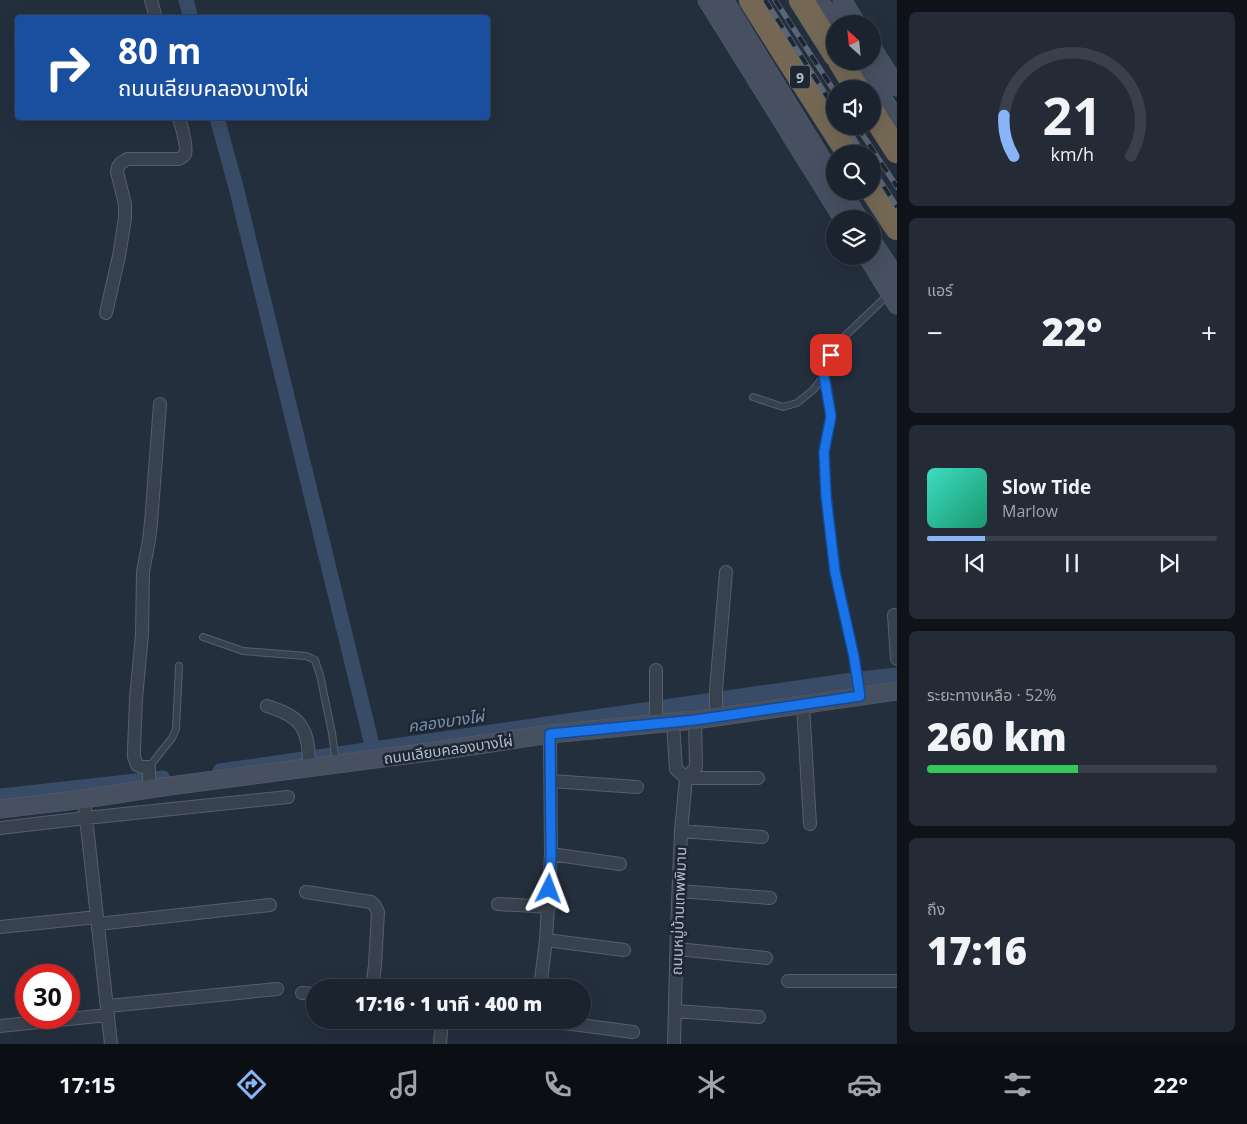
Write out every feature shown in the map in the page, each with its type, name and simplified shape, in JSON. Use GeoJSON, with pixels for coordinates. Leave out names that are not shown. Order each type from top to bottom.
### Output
{"type":"FeatureCollection","features":[{"type":"Feature","properties":{"kind":"highway","name":"9"},"geometry":{"type":"LineString","coordinates":[[751,0],[843,145]]}},
{"type":"Feature","properties":{"kind":"highway"},"geometry":{"type":"LineString","coordinates":[[801,0],[826,40]]}},
{"type":"Feature","properties":{"kind":"highway"},"geometry":{"type":"LineString","coordinates":[[881,126],[897,151]]}},
{"type":"Feature","properties":{"kind":"highway"},"geometry":{"type":"LineString","coordinates":[[879,200],[897,228]]}},
{"type":"Feature","properties":{"kind":"street"},"geometry":{"type":"LineString","coordinates":[[150,0],[155,15]]}},
{"type":"Feature","properties":{"kind":"street"},"geometry":{"type":"LineString","coordinates":[[707,0],[837,210]]}},
{"type":"Feature","properties":{"kind":"street"},"geometry":{"type":"LineString","coordinates":[[819,0],[829,15]]}},
{"type":"Feature","properties":{"kind":"street"},"geometry":{"type":"LineString","coordinates":[[842,0],[851,15]]}},
{"type":"Feature","properties":{"kind":"street"},"geometry":{"type":"LineString","coordinates":[[725,2],[826,165]]}},
{"type":"Feature","properties":{"kind":"street"},"geometry":{"type":"LineString","coordinates":[[881,62],[897,87]]}},
{"type":"Feature","properties":{"kind":"street"},"geometry":{"type":"LineString","coordinates":[[865,70],[897,121]]}},
{"type":"Feature","properties":{"kind":"street"},"geometry":{"type":"LineString","coordinates":[[106,313],[120,256],[125,218],[125,204],[117,172],[118,167],[127,159],[164,159],[184,156],[186,151],[185,141],[180,120]]}},
{"type":"Feature","properties":{"kind":"street"},"geometry":{"type":"LineString","coordinates":[[881,261],[895,292]]}},
{"type":"Feature","properties":{"kind":"street"},"geometry":{"type":"LineString","coordinates":[[874,265],[895,292]]}},
{"type":"Feature","properties":{"kind":"street"},"geometry":{"type":"LineString","coordinates":[[149,777],[142,767],[137,765],[134,749],[142,634],[143,572],[151,523],[160,404]]}},
{"type":"Feature","properties":{"kind":"street"},"geometry":{"type":"LineString","coordinates":[[716,714],[716,690],[726,572]]}},
{"type":"Feature","properties":{"kind":"street"},"geometry":{"type":"LineString","coordinates":[[894,615],[897,657]]}},
{"type":"Feature","properties":{"kind":"street"},"geometry":{"type":"LineString","coordinates":[[656,670],[656,693],[676,769],[686,778],[758,778]]}},
{"type":"Feature","properties":{"kind":"street","name":"ถนนเลียบคลองบางไผ่"},"geometry":{"type":"LineString","coordinates":[[0,809],[84,799],[149,777],[309,764],[444,750],[550,734],[662,721],[695,720],[716,714],[803,705],[859,692],[897,690]]}},
{"type":"Feature","properties":{"kind":"street"},"geometry":{"type":"LineString","coordinates":[[803,705],[810,824]]}},
{"type":"Feature","properties":{"kind":"street"},"geometry":{"type":"LineString","coordinates":[[267,706],[291,716],[300,723],[306,737],[309,764]]}},
{"type":"Feature","properties":{"kind":"street","name":"ถนนหมู่บ้านเทพพิมาน"},"geometry":{"type":"LineString","coordinates":[[674,1044],[681,831],[686,778],[696,767],[695,720]]}},
{"type":"Feature","properties":{"kind":"street"},"geometry":{"type":"LineString","coordinates":[[541,979],[546,940],[551,854],[550,734]]}},
{"type":"Feature","properties":{"kind":"street"},"geometry":{"type":"LineString","coordinates":[[551,781],[637,787]]}},
{"type":"Feature","properties":{"kind":"street"},"geometry":{"type":"LineString","coordinates":[[0,828],[288,797]]}},
{"type":"Feature","properties":{"kind":"street"},"geometry":{"type":"LineString","coordinates":[[84,799],[111,1044]]}},
{"type":"Feature","properties":{"kind":"street"},"geometry":{"type":"LineString","coordinates":[[681,831],[762,837]]}},
{"type":"Feature","properties":{"kind":"street"},"geometry":{"type":"LineString","coordinates":[[551,854],[620,864]]}},
{"type":"Feature","properties":{"kind":"street"},"geometry":{"type":"LineString","coordinates":[[679,891],[770,898]]}},
{"type":"Feature","properties":{"kind":"street"},"geometry":{"type":"LineString","coordinates":[[306,892],[371,902],[375,906],[378,912],[373,979]]}},
{"type":"Feature","properties":{"kind":"street"},"geometry":{"type":"LineString","coordinates":[[498,904],[548,907]]}},
{"type":"Feature","properties":{"kind":"street"},"geometry":{"type":"LineString","coordinates":[[0,927],[270,905]]}},
{"type":"Feature","properties":{"kind":"street"},"geometry":{"type":"LineString","coordinates":[[546,940],[624,950]]}},
{"type":"Feature","properties":{"kind":"street"},"geometry":{"type":"LineString","coordinates":[[677,949],[766,958]]}},
{"type":"Feature","properties":{"kind":"street"},"geometry":{"type":"LineString","coordinates":[[788,981],[897,981]]}},
{"type":"Feature","properties":{"kind":"street"},"geometry":{"type":"LineString","coordinates":[[0,1026],[108,1010],[277,989]]}},
{"type":"Feature","properties":{"kind":"street"},"geometry":{"type":"LineString","coordinates":[[674,1011],[759,1017]]}},
{"type":"Feature","properties":{"kind":"street"},"geometry":{"type":"LineString","coordinates":[[591,1026],[633,1032]]}},
{"type":"Feature","properties":{"kind":"street"},"geometry":{"type":"LineString","coordinates":[[440,1044],[441,1029]]}},
{"type":"Feature","properties":{"kind":"lane"},"geometry":{"type":"LineString","coordinates":[[753,397],[783,406],[797,403],[813,390],[824,376],[831,355],[845,336],[895,292]]}},
{"type":"Feature","properties":{"kind":"lane"},"geometry":{"type":"LineString","coordinates":[[824,376],[831,416],[824,452],[826,496],[835,572],[854,657],[859,692]]}},
{"type":"Feature","properties":{"kind":"lane"},"geometry":{"type":"LineString","coordinates":[[203,637],[243,651],[306,656],[315,660],[320,675],[336,761]]}},
{"type":"Feature","properties":{"kind":"lane"},"geometry":{"type":"LineString","coordinates":[[149,777],[176,729],[178,666]]}},
{"type":"Feature","properties":{"kind":"waterway"},"geometry":{"type":"LineString","coordinates":[[186,0],[190,15]]}},
{"type":"Feature","properties":{"kind":"waterway"},"geometry":{"type":"LineString","coordinates":[[218,120],[236,187],[373,749]]}},
{"type":"Feature","properties":{"kind":"waterway","name":"คลองบางไผ่"},"geometry":{"type":"LineString","coordinates":[[220,771],[897,675]]}},
{"type":"Feature","properties":{"kind":"waterway","name":"คลองบางไผ่"},"geometry":{"type":"LineString","coordinates":[[0,796],[163,778]]}},
{"type":"Feature","properties":{"kind":"railway"},"geometry":{"type":"LineString","coordinates":[[765,0],[826,95]]}},
{"type":"Feature","properties":{"kind":"railway"},"geometry":{"type":"LineString","coordinates":[[775,0],[827,80]]}},
{"type":"Feature","properties":{"kind":"railway"},"geometry":{"type":"LineString","coordinates":[[851,135],[858,145]]}},
{"type":"Feature","properties":{"kind":"railway"},"geometry":{"type":"LineString","coordinates":[[863,135],[897,187]]}},
{"type":"Feature","properties":{"kind":"railway"},"geometry":{"type":"LineString","coordinates":[[881,182],[897,207]]}},
{"type":"Feature","properties":{"kind":"route"},"geometry":{"type":"LineString","coordinates":[[549,889],[551,854],[550,734],[673,723],[860,696],[854,657],[835,572],[826,496],[824,452],[831,416],[824,376],[831,355]]}}]}
